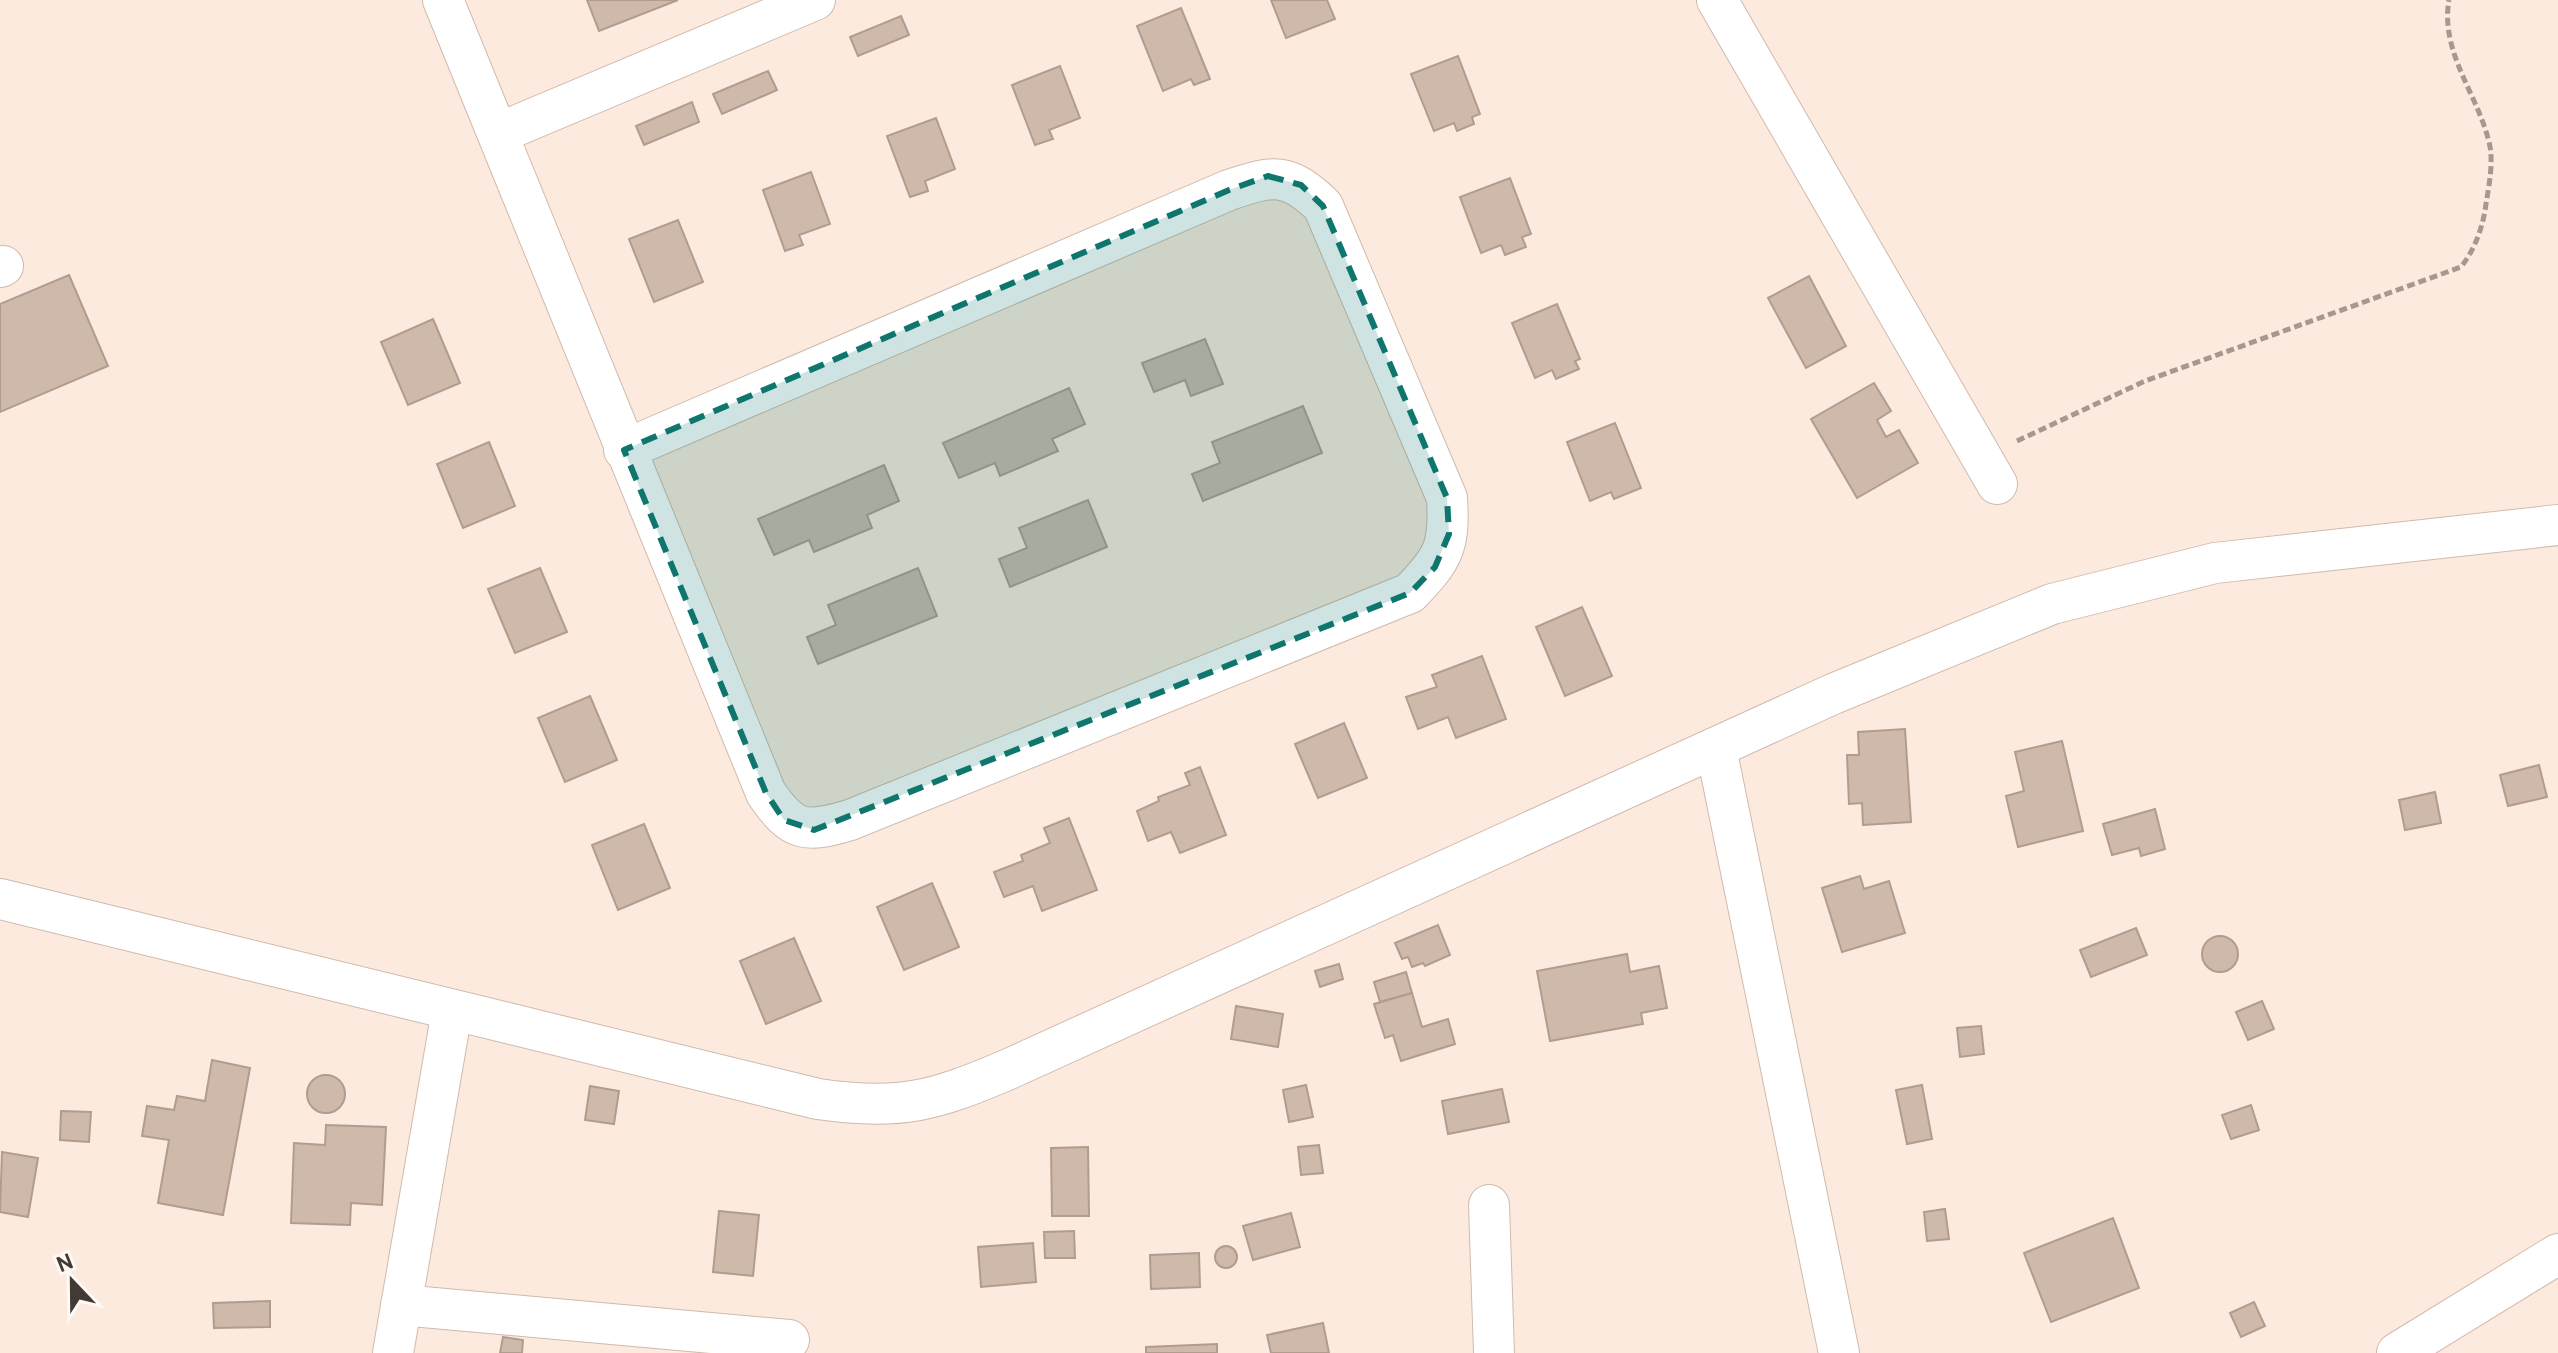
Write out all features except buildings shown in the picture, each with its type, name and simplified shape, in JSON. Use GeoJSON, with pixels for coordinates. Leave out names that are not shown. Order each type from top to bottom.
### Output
{"type":"FeatureCollection","features":[{"type":"Feature","properties":{"kind":"street"},"geometry":{"type":"LineString","coordinates":[[443,0],[624,450],[766,793],[784,820],[814,830],[850,820],[1410,593],[1435,567],[1449,534],[1447,498],[1323,206],[1301,185],[1268,176],[624,450]]}},
{"type":"Feature","properties":{"kind":"street"},"geometry":{"type":"LineString","coordinates":[[499,133],[815,0]]}},
{"type":"Feature","properties":{"kind":"street"},"geometry":{"type":"LineString","coordinates":[[1717,0],[1988,471]]}},
{"type":"Feature","properties":{"kind":"street"},"geometry":{"type":"LineString","coordinates":[[0,899],[818,1099],[868,1107],[915,1103],[960,1090],[1009,1069],[1833,694],[2052,604],[2215,563],[2558,525]]}},
{"type":"Feature","properties":{"kind":"street"},"geometry":{"type":"LineString","coordinates":[[1716,748],[1839,1353]]}},
{"type":"Feature","properties":{"kind":"street"},"geometry":{"type":"LineString","coordinates":[[393,1353],[452,1011]]}},
{"type":"Feature","properties":{"kind":"street"},"geometry":{"type":"LineString","coordinates":[[1489,1205],[1494,1353]]}},
{"type":"Feature","properties":{"kind":"street"},"geometry":{"type":"LineString","coordinates":[[2397,1353],[2558,1254]]}},
{"type":"Feature","properties":{"kind":"street"},"geometry":{"type":"LineString","coordinates":[[401,1305],[789,1340]]}},
{"type":"Feature","properties":{"kind":"path"},"geometry":{"type":"LineString","coordinates":[[1988,471],[2145,381],[2461,267],[2471,254],[2485,211],[2490,145],[2449,43],[2446,21],[2449,0]]}},
{"type":"Feature","properties":{"kind":"highlighted area"},"geometry":{"type":"Polygon","coordinates":[[[1268,176],[1301,185],[1323,206],[1447,498],[1449,534],[1435,567],[1410,593],[814,830],[784,820],[766,793],[624,450],[1229,190],[1268,176]]]}}]}
